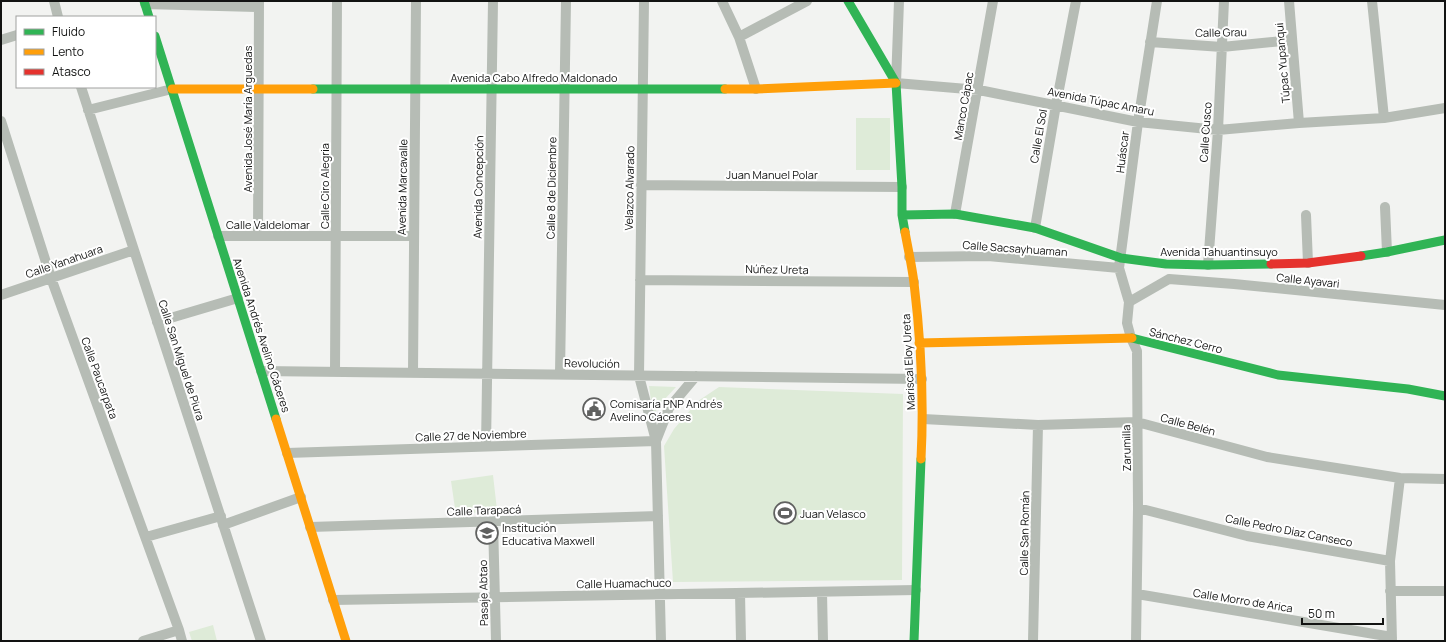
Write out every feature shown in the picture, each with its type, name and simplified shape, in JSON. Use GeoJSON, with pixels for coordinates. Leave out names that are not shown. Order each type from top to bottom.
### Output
{"type":"FeatureCollection","features":[{"type":"Feature","properties":{"kind":"street"},"geometry":{"type":"LineString","coordinates":[[54,1],[58,16]]}},
{"type":"Feature","properties":{"kind":"street","name":"Calle Ciro Alegria"},"geometry":{"type":"LineString","coordinates":[[335,372],[337,1]]}},
{"type":"Feature","properties":{"kind":"street","name":"Avenida Marcavalle"},"geometry":{"type":"LineString","coordinates":[[413,373],[416,1]]}},
{"type":"Feature","properties":{"kind":"street","name":"Avenida Concepción"},"geometry":{"type":"LineString","coordinates":[[486,446],[493,1]]}},
{"type":"Feature","properties":{"kind":"street","name":"Calle 8 de Diciembre"},"geometry":{"type":"LineString","coordinates":[[560,374],[566,1]]}},
{"type":"Feature","properties":{"kind":"street","name":"Velazco Alvarado"},"geometry":{"type":"LineString","coordinates":[[644,1],[639,376],[656,441]]}},
{"type":"Feature","properties":{"kind":"street"},"geometry":{"type":"LineString","coordinates":[[722,1],[738,36],[756,88]]}},
{"type":"Feature","properties":{"kind":"street"},"geometry":{"type":"LineString","coordinates":[[738,36],[807,1]]}},
{"type":"Feature","properties":{"kind":"street"},"geometry":{"type":"LineString","coordinates":[[848,1],[896,83]]}},
{"type":"Feature","properties":{"kind":"street"},"geometry":{"type":"LineString","coordinates":[[896,83],[899,1]]}},
{"type":"Feature","properties":{"kind":"street","name":"Manco Cápac"},"geometry":{"type":"LineString","coordinates":[[956,214],[993,1]]}},
{"type":"Feature","properties":{"kind":"street","name":"Calle El Sol"},"geometry":{"type":"LineString","coordinates":[[1035,228],[1076,1]]}},
{"type":"Feature","properties":{"kind":"street","name":"Huáscar"},"geometry":{"type":"LineString","coordinates":[[1120,263],[1138,122],[1157,1]]}},
{"type":"Feature","properties":{"kind":"street","name":"Calle Cusco"},"geometry":{"type":"LineString","coordinates":[[1208,265],[1218,130],[1224,1]]}},
{"type":"Feature","properties":{"kind":"street","name":"Túpac Yupanqui"},"geometry":{"type":"LineString","coordinates":[[1289,1],[1299,123]]}},
{"type":"Feature","properties":{"kind":"street"},"geometry":{"type":"LineString","coordinates":[[1372,1],[1384,118]]}},
{"type":"Feature","properties":{"kind":"street"},"geometry":{"type":"LineString","coordinates":[[149,16],[144,3],[259,4]]}},
{"type":"Feature","properties":{"kind":"street","name":"Avenida José María Arguedas"},"geometry":{"type":"LineString","coordinates":[[258,236],[259,4]]}},
{"type":"Feature","properties":{"kind":"street"},"geometry":{"type":"LineString","coordinates":[[1,40],[16,35]]}},
{"type":"Feature","properties":{"kind":"street","name":"Avenida Andrés Avelino Cáceres"},"geometry":{"type":"LineString","coordinates":[[156,39],[346,641]]}},
{"type":"Feature","properties":{"kind":"street","name":"Calle Grau"},"geometry":{"type":"LineString","coordinates":[[1150,42],[1222,46],[1292,40]]}},
{"type":"Feature","properties":{"kind":"street","name":"Avenida Cabo Alfredo Maldonado"},"geometry":{"type":"LineString","coordinates":[[172,88],[642,89],[756,88],[896,83]]}},
{"type":"Feature","properties":{"kind":"street","name":"Avenida Túpac Amaru"},"geometry":{"type":"LineString","coordinates":[[896,83],[978,90],[1138,122],[1218,130],[1384,118],[1445,108]]}},
{"type":"Feature","properties":{"kind":"street","name":"Mariscal Eloy Ureta"},"geometry":{"type":"LineString","coordinates":[[896,83],[902,187],[902,215],[914,282],[922,379],[923,419],[914,641]]}},
{"type":"Feature","properties":{"kind":"street","name":"Calle San Miguel de Piura"},"geometry":{"type":"LineString","coordinates":[[81,88],[261,641]]}},
{"type":"Feature","properties":{"kind":"street"},"geometry":{"type":"LineString","coordinates":[[88,110],[172,88]]}},
{"type":"Feature","properties":{"kind":"street","name":"Calle Paucarpata"},"geometry":{"type":"LineString","coordinates":[[1,121],[51,278],[146,537],[182,641]]}},
{"type":"Feature","properties":{"kind":"street","name":"Juan Manuel Polar"},"geometry":{"type":"LineString","coordinates":[[641,185],[902,187]]}},
{"type":"Feature","properties":{"kind":"street"},"geometry":{"type":"LineString","coordinates":[[1385,207],[1387,252]]}},
{"type":"Feature","properties":{"kind":"street","name":"Avenida Tahuantinsuyo"},"geometry":{"type":"LineString","coordinates":[[902,215],[956,214],[1035,228],[1120,263],[1208,265],[1308,263],[1387,252],[1445,240]]}},
{"type":"Feature","properties":{"kind":"street"},"geometry":{"type":"LineString","coordinates":[[1306,215],[1308,263]]}},
{"type":"Feature","properties":{"kind":"street","name":"Calle Valdelomar"},"geometry":{"type":"LineString","coordinates":[[218,236],[414,236]]}},
{"type":"Feature","properties":{"kind":"street","name":"Calle Yanahuara"},"geometry":{"type":"LineString","coordinates":[[1,295],[134,250]]}},
{"type":"Feature","properties":{"kind":"street","name":"Calle Sacsayhuaman"},"geometry":{"type":"LineString","coordinates":[[909,257],[988,256],[1120,263]]}},
{"type":"Feature","properties":{"kind":"street","name":"Zarumilla"},"geometry":{"type":"LineString","coordinates":[[1120,263],[1129,302],[1127,323],[1131,338],[1137,351],[1138,508],[1136,641]]}},
{"type":"Feature","properties":{"kind":"street"},"geometry":{"type":"LineString","coordinates":[[1129,302],[1169,279],[1166,264]]}},
{"type":"Feature","properties":{"kind":"street","name":"Calle Ayavari"},"geometry":{"type":"LineString","coordinates":[[1169,279],[1445,305]]}},
{"type":"Feature","properties":{"kind":"street","name":"Núñez Ureta"},"geometry":{"type":"LineString","coordinates":[[640,280],[914,282]]}},
{"type":"Feature","properties":{"kind":"street"},"geometry":{"type":"LineString","coordinates":[[158,322],[238,298]]}},
{"type":"Feature","properties":{"kind":"street","name":"Sánchez Cerro"},"geometry":{"type":"LineString","coordinates":[[919,344],[1131,338],[1278,375],[1408,389],[1445,396]]}},
{"type":"Feature","properties":{"kind":"street","name":"Revolución"},"geometry":{"type":"LineString","coordinates":[[261,371],[922,379]]}},
{"type":"Feature","properties":{"kind":"street"},"geometry":{"type":"LineString","coordinates":[[661,641],[656,441],[669,408],[696,376]]}},
{"type":"Feature","properties":{"kind":"street","name":"Calle Belén"},"geometry":{"type":"LineString","coordinates":[[923,419],[1038,425],[1138,422],[1267,457],[1400,478],[1445,479]]}},
{"type":"Feature","properties":{"kind":"street","name":"Calle San Román"},"geometry":{"type":"LineString","coordinates":[[1033,641],[1038,425]]}},
{"type":"Feature","properties":{"kind":"street","name":"Calle 27 de Noviembre"},"geometry":{"type":"LineString","coordinates":[[287,453],[656,441]]}},
{"type":"Feature","properties":{"kind":"street"},"geometry":{"type":"LineString","coordinates":[[1392,639],[1390,561],[1400,478]]}},
{"type":"Feature","properties":{"kind":"street"},"geometry":{"type":"LineString","coordinates":[[146,537],[222,521],[301,498]]}},
{"type":"Feature","properties":{"kind":"street","name":"Calle Pedro Diaz Canseco"},"geometry":{"type":"LineString","coordinates":[[1138,508],[1247,536],[1390,561]]}},
{"type":"Feature","properties":{"kind":"street","name":"Calle Tarapacá"},"geometry":{"type":"LineString","coordinates":[[310,527],[658,516]]}},
{"type":"Feature","properties":{"kind":"street","name":"Pasaje Abtao"},"geometry":{"type":"LineString","coordinates":[[493,521],[496,641]]}},
{"type":"Feature","properties":{"kind":"street","name":"Calle Huamachuco"},"geometry":{"type":"LineString","coordinates":[[334,600],[916,590]]}},
{"type":"Feature","properties":{"kind":"street"},"geometry":{"type":"LineString","coordinates":[[822,592],[822,641]]}},
{"type":"Feature","properties":{"kind":"street"},"geometry":{"type":"LineString","coordinates":[[1390,592],[1445,592]]}},
{"type":"Feature","properties":{"kind":"street"},"geometry":{"type":"LineString","coordinates":[[740,593],[741,641]]}},
{"type":"Feature","properties":{"kind":"street","name":"Calle Morro de Arica"},"geometry":{"type":"LineString","coordinates":[[1137,594],[1392,639]]}},
{"type":"Feature","properties":{"kind":"street"},"geometry":{"type":"LineString","coordinates":[[143,641],[179,630]]}},
{"type":"Feature","properties":{"kind":"green space"},"geometry":{"type":"Polygon","coordinates":[[[856,118],[890,118],[890,170],[856,170],[856,118]]]}},
{"type":"Feature","properties":{"kind":"green space"},"geometry":{"type":"Polygon","coordinates":[[[649,386],[676,387],[653,415],[649,386]]]}},
{"type":"Feature","properties":{"kind":"green space","name":"Juan Velasco"},"geometry":{"type":"Polygon","coordinates":[[[719,387],[903,394],[902,580],[673,582],[664,446],[674,429],[698,401],[719,387]]]}},
{"type":"Feature","properties":{"kind":"green space"},"geometry":{"type":"Polygon","coordinates":[[[493,475],[497,510],[456,515],[451,481],[493,475]]]}},
{"type":"Feature","properties":{"kind":"green space"},"geometry":{"type":"Polygon","coordinates":[[[213,625],[217,641],[192,641],[189,632],[213,625]]]}},
{"type":"Feature","properties":{"kind":"traffic: fast"},"geometry":{"type":"LineString","coordinates":[[144,1],[149,16]]}},
{"type":"Feature","properties":{"kind":"traffic: fast"},"geometry":{"type":"LineString","coordinates":[[848,1],[896,83],[902,187],[902,215],[905,232]]}},
{"type":"Feature","properties":{"kind":"traffic: fast"},"geometry":{"type":"LineString","coordinates":[[156,39],[276,419]]}},
{"type":"Feature","properties":{"kind":"traffic: fast"},"geometry":{"type":"LineString","coordinates":[[313,89],[725,89]]}},
{"type":"Feature","properties":{"kind":"traffic: fast"},"geometry":{"type":"LineString","coordinates":[[902,215],[955,214],[1035,228],[1121,258],[1166,264],[1271,264]]}},
{"type":"Feature","properties":{"kind":"traffic: fast"},"geometry":{"type":"LineString","coordinates":[[1361,256],[1445,240]]}},
{"type":"Feature","properties":{"kind":"traffic: fast"},"geometry":{"type":"LineString","coordinates":[[1132,338],[1278,375],[1408,389],[1445,396]]}},
{"type":"Feature","properties":{"kind":"traffic: fast"},"geometry":{"type":"LineString","coordinates":[[914,641],[921,459]]}},
{"type":"Feature","properties":{"kind":"traffic: slow"},"geometry":{"type":"LineString","coordinates":[[725,89],[896,83]]}},
{"type":"Feature","properties":{"kind":"traffic: slow"},"geometry":{"type":"LineString","coordinates":[[172,89],[313,89]]}},
{"type":"Feature","properties":{"kind":"traffic: slow"},"geometry":{"type":"LineString","coordinates":[[905,232],[914,283],[920,349],[922,393],[921,459]]}},
{"type":"Feature","properties":{"kind":"traffic: slow"},"geometry":{"type":"LineString","coordinates":[[919,343],[1132,338]]}},
{"type":"Feature","properties":{"kind":"traffic: slow"},"geometry":{"type":"LineString","coordinates":[[276,419],[346,641]]}},
{"type":"Feature","properties":{"kind":"traffic: jam"},"geometry":{"type":"LineString","coordinates":[[1271,264],[1308,263],[1361,256]]}},
{"type":"Feature","properties":{"kind":"place","name":"Comisaría PNP Andrés Avelino Cáceres"},"geometry":{"type":"Point","coordinates":[594,409]}},
{"type":"Feature","properties":{"kind":"place","name":"Juan Velasco"},"geometry":{"type":"Point","coordinates":[785,513]}},
{"type":"Feature","properties":{"kind":"place","name":"Institución Educativa Maxwell"},"geometry":{"type":"Point","coordinates":[487,533]}}]}
